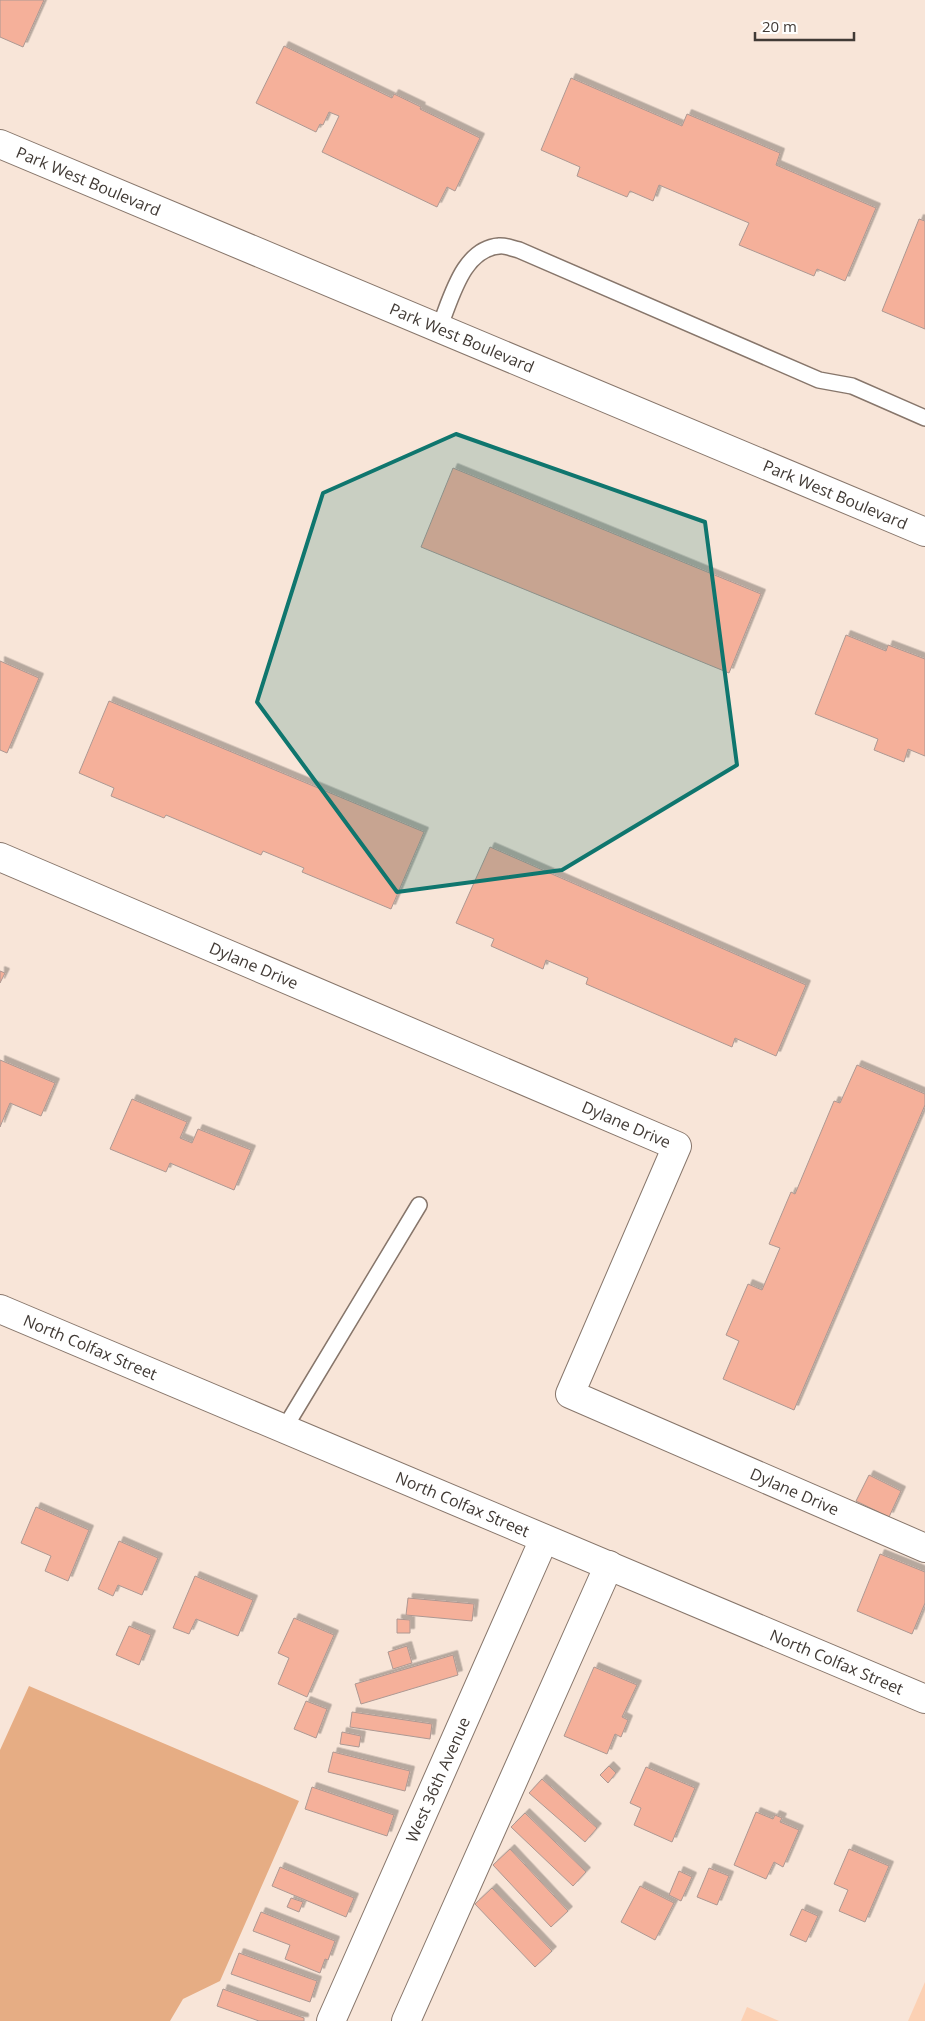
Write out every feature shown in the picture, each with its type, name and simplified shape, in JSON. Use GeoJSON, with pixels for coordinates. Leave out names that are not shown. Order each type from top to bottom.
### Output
{"type":"FeatureCollection","features":[{"type":"Feature","properties":{"kind":"street","name":"Park West Boulevard"},"geometry":{"type":"LineString","coordinates":[[0,144],[925,532]]}},
{"type":"Feature","properties":{"kind":"street","name":"Dylane Drive"},"geometry":{"type":"LineString","coordinates":[[0,857],[677,1146],[570,1394],[925,1548]]}},
{"type":"Feature","properties":{"kind":"street","name":"North Colfax Street"},"geometry":{"type":"LineString","coordinates":[[0,1309],[925,1699]]}},
{"type":"Feature","properties":{"kind":"street","name":"West 36th Avenue"},"geometry":{"type":"LineString","coordinates":[[331,2021],[544,1539]]}},
{"type":"Feature","properties":{"kind":"street"},"geometry":{"type":"LineString","coordinates":[[406,2021],[609,1565]]}},
{"type":"Feature","properties":{"kind":"lane"},"geometry":{"type":"LineString","coordinates":[[439,328],[461,275],[471,260],[485,250],[500,245],[519,250],[819,380],[852,386],[925,418]]}},
{"type":"Feature","properties":{"kind":"lane"},"geometry":{"type":"LineString","coordinates":[[284,1429],[420,1205]]}},
{"type":"Feature","properties":{"kind":"highlighted area"},"geometry":{"type":"Polygon","coordinates":[[[456,434],[705,522],[737,765],[562,870],[397,892],[257,702],[323,493],[456,434]]]}},
{"type":"Feature","properties":{"kind":"shaded area"},"geometry":{"type":"Polygon","coordinates":[[[29,1686],[299,1801],[220,1981],[183,1999],[170,2021],[0,2021],[0,1750],[29,1686]]]}},
{"type":"Feature","properties":{"kind":"shaded area"},"geometry":{"type":"Polygon","coordinates":[[[925,1982],[925,2021],[908,2021],[925,1982]]]}},
{"type":"Feature","properties":{"kind":"shaded area"},"geometry":{"type":"Polygon","coordinates":[[[747,2007],[779,2021],[741,2021],[747,2007]]]}},
{"type":"Feature","properties":{"kind":"building"},"geometry":{"type":"Polygon","coordinates":[[[0,0],[44,0],[23,47],[0,37],[0,0]]]}},
{"type":"Feature","properties":{"kind":"building"},"geometry":{"type":"Polygon","coordinates":[[[284,46],[392,98],[394,94],[421,107],[420,109],[480,138],[455,191],[447,187],[437,207],[322,152],[339,116],[329,112],[323,125],[320,124],[316,132],[256,103],[284,46]]]}},
{"type":"Feature","properties":{"kind":"building"},"geometry":{"type":"Polygon","coordinates":[[[571,78],[682,126],[687,114],[780,153],[776,165],[876,208],[845,281],[817,269],[814,276],[739,245],[749,223],[659,185],[653,201],[630,191],[627,197],[577,176],[580,167],[541,150],[571,78]]]}},
{"type":"Feature","properties":{"kind":"building"},"geometry":{"type":"Polygon","coordinates":[[[919,219],[925,221],[925,329],[882,311],[919,219]]]}},
{"type":"Feature","properties":{"kind":"building"},"geometry":{"type":"Polygon","coordinates":[[[453,468],[761,594],[729,673],[421,547],[453,468]]]}},
{"type":"Feature","properties":{"kind":"building"},"geometry":{"type":"Polygon","coordinates":[[[846,635],[886,651],[888,645],[925,659],[925,756],[908,749],[904,762],[874,750],[878,739],[815,714],[846,635]]]}},
{"type":"Feature","properties":{"kind":"building"},"geometry":{"type":"Polygon","coordinates":[[[0,661],[39,678],[7,753],[0,750],[0,661]]]}},
{"type":"Feature","properties":{"kind":"building"},"geometry":{"type":"Polygon","coordinates":[[[109,701],[424,832],[391,909],[302,872],[304,868],[263,851],[261,855],[166,815],[164,818],[111,796],[114,788],[79,773],[109,701]]]}},
{"type":"Feature","properties":{"kind":"building"},"geometry":{"type":"Polygon","coordinates":[[[490,847],[806,985],[776,1056],[735,1038],[732,1047],[586,984],[588,978],[546,960],[543,969],[491,946],[494,939],[456,923],[490,847]]]}},
{"type":"Feature","properties":{"kind":"building"},"geometry":{"type":"Polygon","coordinates":[[[0,971],[5,973],[0,983],[0,971]]]}},
{"type":"Feature","properties":{"kind":"building"},"geometry":{"type":"Polygon","coordinates":[[[0,1060],[55,1083],[41,1116],[10,1103],[0,1127],[0,1060]]]}},
{"type":"Feature","properties":{"kind":"building"},"geometry":{"type":"Polygon","coordinates":[[[857,1065],[925,1094],[925,1105],[794,1410],[723,1379],[739,1341],[726,1335],[748,1284],[762,1290],[780,1248],[769,1244],[791,1192],[795,1194],[834,1101],[840,1103],[857,1065]]]}},
{"type":"Feature","properties":{"kind":"building"},"geometry":{"type":"Polygon","coordinates":[[[132,1099],[187,1122],[180,1138],[192,1143],[198,1129],[251,1150],[234,1190],[170,1163],[166,1172],[110,1149],[132,1099]]]}},
{"type":"Feature","properties":{"kind":"building"},"geometry":{"type":"Polygon","coordinates":[[[869,1475],[901,1491],[889,1517],[856,1501],[869,1475]]]}},
{"type":"Feature","properties":{"kind":"building"},"geometry":{"type":"Polygon","coordinates":[[[36,1507],[89,1530],[68,1581],[45,1571],[51,1556],[21,1543],[36,1507]]]}},
{"type":"Feature","properties":{"kind":"building"},"geometry":{"type":"Polygon","coordinates":[[[119,1541],[158,1558],[142,1595],[118,1585],[113,1596],[98,1589],[119,1541]]]}},
{"type":"Feature","properties":{"kind":"building"},"geometry":{"type":"Polygon","coordinates":[[[880,1554],[925,1572],[925,1603],[912,1634],[857,1611],[880,1554]]]}},
{"type":"Feature","properties":{"kind":"building"},"geometry":{"type":"Polygon","coordinates":[[[195,1576],[253,1600],[238,1636],[196,1619],[189,1634],[173,1628],[195,1576]]]}},
{"type":"Feature","properties":{"kind":"building"},"geometry":{"type":"Polygon","coordinates":[[[408,1598],[474,1604],[472,1621],[406,1615],[408,1598]]]}},
{"type":"Feature","properties":{"kind":"building"},"geometry":{"type":"Polygon","coordinates":[[[294,1618],[334,1635],[307,1697],[278,1684],[289,1658],[278,1653],[294,1618]]]}},
{"type":"Feature","properties":{"kind":"building"},"geometry":{"type":"Polygon","coordinates":[[[397,1619],[410,1620],[410,1633],[397,1633],[397,1619]]]}},
{"type":"Feature","properties":{"kind":"building"},"geometry":{"type":"Polygon","coordinates":[[[129,1626],[151,1635],[139,1665],[116,1655],[129,1626]]]}},
{"type":"Feature","properties":{"kind":"building"},"geometry":{"type":"Polygon","coordinates":[[[407,1646],[412,1663],[393,1669],[388,1652],[407,1646]]]}},
{"type":"Feature","properties":{"kind":"building"},"geometry":{"type":"Polygon","coordinates":[[[453,1655],[458,1675],[361,1704],[355,1684],[453,1655]]]}},
{"type":"Feature","properties":{"kind":"building"},"geometry":{"type":"Polygon","coordinates":[[[594,1667],[637,1685],[622,1717],[628,1720],[621,1737],[615,1734],[607,1754],[564,1736],[594,1667]]]}},
{"type":"Feature","properties":{"kind":"building"},"geometry":{"type":"Polygon","coordinates":[[[306,1701],[327,1709],[316,1738],[294,1729],[306,1701]]]}},
{"type":"Feature","properties":{"kind":"building"},"geometry":{"type":"Polygon","coordinates":[[[352,1712],[432,1724],[430,1739],[350,1727],[352,1712]]]}},
{"type":"Feature","properties":{"kind":"building"},"geometry":{"type":"Polygon","coordinates":[[[342,1732],[361,1736],[359,1747],[340,1744],[342,1732]]]}},
{"type":"Feature","properties":{"kind":"building"},"geometry":{"type":"Polygon","coordinates":[[[333,1752],[410,1771],[405,1791],[328,1772],[333,1752]]]}},
{"type":"Feature","properties":{"kind":"building"},"geometry":{"type":"Polygon","coordinates":[[[609,1766],[616,1773],[608,1783],[600,1775],[609,1766]]]}},
{"type":"Feature","properties":{"kind":"building"},"geometry":{"type":"Polygon","coordinates":[[[646,1767],[695,1788],[672,1842],[634,1825],[641,1808],[630,1803],[646,1767]]]}},
{"type":"Feature","properties":{"kind":"building"},"geometry":{"type":"Polygon","coordinates":[[[542,1779],[597,1828],[585,1842],[529,1793],[542,1779]]]}},
{"type":"Feature","properties":{"kind":"building"},"geometry":{"type":"Polygon","coordinates":[[[312,1787],[394,1815],[387,1836],[305,1809],[312,1787]]]}},
{"type":"Feature","properties":{"kind":"building"},"geometry":{"type":"Polygon","coordinates":[[[756,1812],[773,1819],[775,1815],[782,1818],[780,1822],[799,1830],[783,1867],[774,1862],[766,1879],[734,1865],[756,1812]]]}},
{"type":"Feature","properties":{"kind":"building"},"geometry":{"type":"Polygon","coordinates":[[[525,1813],[586,1872],[573,1886],[511,1827],[525,1813]]]}},
{"type":"Feature","properties":{"kind":"building"},"geometry":{"type":"Polygon","coordinates":[[[510,1849],[568,1911],[551,1927],[493,1865],[510,1849]]]}},
{"type":"Feature","properties":{"kind":"building"},"geometry":{"type":"Polygon","coordinates":[[[849,1849],[889,1866],[865,1922],[839,1911],[848,1890],[834,1884],[849,1849]]]}},
{"type":"Feature","properties":{"kind":"building"},"geometry":{"type":"Polygon","coordinates":[[[280,1867],[354,1898],[346,1917],[272,1886],[280,1867]]]}},
{"type":"Feature","properties":{"kind":"building"},"geometry":{"type":"Polygon","coordinates":[[[709,1868],[729,1876],[717,1905],[697,1897],[709,1868]]]}},
{"type":"Feature","properties":{"kind":"building"},"geometry":{"type":"Polygon","coordinates":[[[679,1871],[692,1877],[681,1901],[669,1895],[679,1871]]]}},
{"type":"Feature","properties":{"kind":"building"},"geometry":{"type":"Polygon","coordinates":[[[640,1886],[674,1903],[655,1940],[621,1922],[640,1886]]]}},
{"type":"Feature","properties":{"kind":"building"},"geometry":{"type":"Polygon","coordinates":[[[492,1888],[552,1951],[535,1967],[475,1904],[492,1888]]]}},
{"type":"Feature","properties":{"kind":"building"},"geometry":{"type":"Polygon","coordinates":[[[291,1898],[303,1902],[299,1912],[287,1907],[291,1898]]]}},
{"type":"Feature","properties":{"kind":"building"},"geometry":{"type":"Polygon","coordinates":[[[802,1909],[818,1916],[806,1942],[790,1935],[802,1909]]]}},
{"type":"Feature","properties":{"kind":"building"},"geometry":{"type":"Polygon","coordinates":[[[261,1912],[335,1941],[328,1960],[325,1959],[320,1973],[285,1959],[290,1945],[253,1931],[261,1912]]]}},
{"type":"Feature","properties":{"kind":"building"},"geometry":{"type":"Polygon","coordinates":[[[239,1953],[317,1981],[310,2002],[231,1974],[239,1953]]]}},
{"type":"Feature","properties":{"kind":"building"},"geometry":{"type":"Polygon","coordinates":[[[223,1989],[304,2018],[304,2021],[259,2021],[217,2006],[223,1989]]]}}]}
